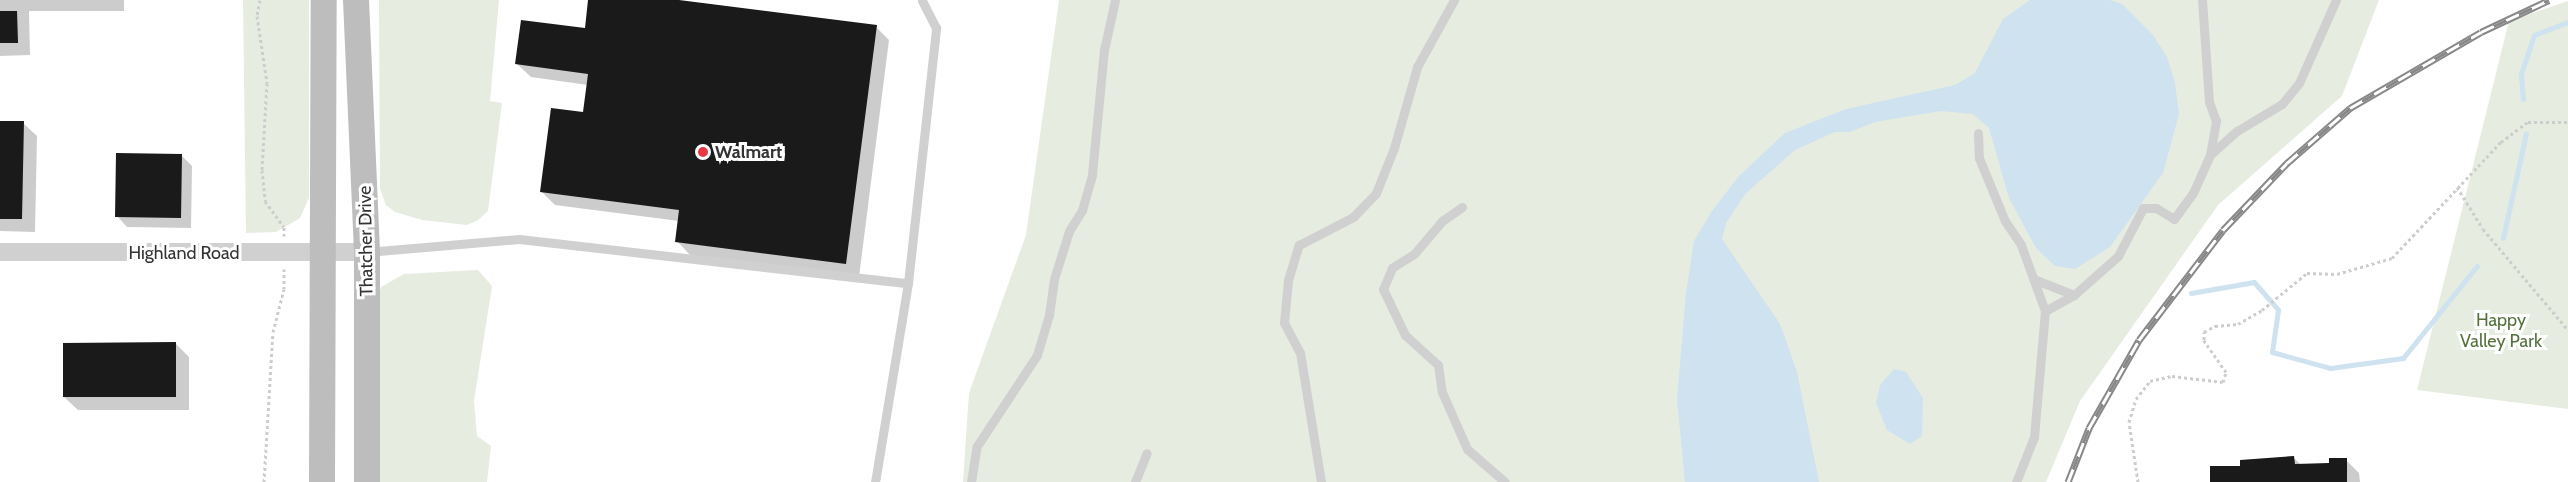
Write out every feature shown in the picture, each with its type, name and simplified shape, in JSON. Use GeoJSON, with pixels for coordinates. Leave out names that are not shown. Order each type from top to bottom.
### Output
{"type":"FeatureCollection","features":[{"type":"Feature","properties":{"kind":"main road"},"geometry":{"type":"LineString","coordinates":[[322,482],[324,0]]}},
{"type":"Feature","properties":{"kind":"main road","name":"Thatcher Drive"},"geometry":{"type":"LineString","coordinates":[[356,0],[367,252],[367,482]]}},
{"type":"Feature","properties":{"kind":"street","name":"Highland Road"},"geometry":{"type":"LineString","coordinates":[[0,252],[367,252]]}},
{"type":"Feature","properties":{"kind":"lane"},"geometry":{"type":"LineString","coordinates":[[875,482],[908,283],[936,27],[922,0]]}},
{"type":"Feature","properties":{"kind":"lane"},"geometry":{"type":"LineString","coordinates":[[971,482],[977,446],[1037,355],[1049,315],[1054,279],[1069,231],[1084,201],[1097,145],[1104,50],[1115,0]]}},
{"type":"Feature","properties":{"kind":"lane"},"geometry":{"type":"LineString","coordinates":[[1321,482],[1300,353],[1284,323],[1288,280],[1299,245],[1353,217],[1376,193],[1394,148],[1417,67],[1454,0]]}},
{"type":"Feature","properties":{"kind":"lane"},"geometry":{"type":"LineString","coordinates":[[2045,311],[2074,295],[2118,256],[2143,208],[2156,208],[2175,219],[2193,193],[2210,155],[2216,121],[2209,102],[2202,0]]}},
{"type":"Feature","properties":{"kind":"lane"},"geometry":{"type":"LineString","coordinates":[[2210,155],[2237,131],[2282,104],[2299,83],[2336,0]]}},
{"type":"Feature","properties":{"kind":"lane"},"geometry":{"type":"LineString","coordinates":[[1978,133],[1979,158],[2005,221],[2021,244],[2036,280],[2045,311],[2034,436],[2016,482]]}},
{"type":"Feature","properties":{"kind":"lane"},"geometry":{"type":"LineString","coordinates":[[1462,207],[1442,221],[1414,254],[1392,268],[1383,289],[1405,335],[1437,365],[1442,392],[1467,449],[1504,482]]}},
{"type":"Feature","properties":{"kind":"lane"},"geometry":{"type":"LineString","coordinates":[[367,252],[519,239],[908,283]]}},
{"type":"Feature","properties":{"kind":"lane"},"geometry":{"type":"LineString","coordinates":[[2036,280],[2074,295]]}},
{"type":"Feature","properties":{"kind":"lane"},"geometry":{"type":"LineString","coordinates":[[1135,482],[1147,453]]}},
{"type":"Feature","properties":{"kind":"path"},"geometry":{"type":"LineString","coordinates":[[2138,482],[2129,422],[2136,399],[2150,381],[2172,376],[2223,382],[2226,372],[2204,340],[2204,332],[2215,326],[2238,324],[2262,310],[2307,273],[2337,274],[2392,258],[2501,142],[2528,122],[2568,122]]}},
{"type":"Feature","properties":{"kind":"path"},"geometry":{"type":"LineString","coordinates":[[2457,187],[2483,229],[2568,330]]}},
{"type":"Feature","properties":{"kind":"green space"},"geometry":{"type":"Polygon","coordinates":[[[243,0],[309,0],[309,198],[300,218],[276,232],[246,233],[243,0]]]}},
{"type":"Feature","properties":{"kind":"green space"},"geometry":{"type":"Polygon","coordinates":[[[379,0],[499,0],[490,101],[502,103],[488,211],[478,220],[467,225],[422,220],[395,212],[386,205],[380,189],[379,0]]]}},
{"type":"Feature","properties":{"kind":"green space"},"geometry":{"type":"Polygon","coordinates":[[[1059,0],[2379,0],[2342,96],[2218,205],[2080,401],[2046,482],[963,482],[969,393],[1026,235],[1059,0]]]}},
{"type":"Feature","properties":{"kind":"green space","name":"Happy Valley Park"},"geometry":{"type":"Polygon","coordinates":[[[2568,1],[2568,409],[2417,390],[2509,21],[2568,1]]]}},
{"type":"Feature","properties":{"kind":"green space"},"geometry":{"type":"Polygon","coordinates":[[[478,270],[492,286],[474,401],[477,436],[491,446],[487,482],[376,482],[377,305],[381,287],[404,274],[478,270]]]}},
{"type":"Feature","properties":{"kind":"water"},"geometry":{"type":"Polygon","coordinates":[[[2030,0],[2110,0],[2122,4],[2153,35],[2167,57],[2175,83],[2179,114],[2163,173],[2110,247],[2075,269],[2055,266],[2036,248],[2009,198],[1989,128],[1973,114],[1941,111],[1875,122],[1850,132],[1835,132],[1795,150],[1746,193],[1726,223],[1722,239],[1780,324],[1797,372],[1819,482],[1685,482],[1677,399],[1686,293],[1694,241],[1712,211],[1739,176],[1785,133],[1846,109],[1955,85],[1975,73],[2003,19],[2030,0]]]}},
{"type":"Feature","properties":{"kind":"water"},"geometry":{"type":"Polygon","coordinates":[[[1894,369],[1906,372],[1923,398],[1922,436],[1910,444],[1887,430],[1876,403],[1880,385],[1894,369]]]}},
{"type":"Feature","properties":{"kind":"building","name":"Walmart"},"geometry":{"type":"Polygon","coordinates":[[[588,0],[679,0],[877,25],[846,264],[675,242],[679,210],[540,192],[551,108],[583,112],[588,74],[515,64],[521,20],[585,28],[588,0]]]}},
{"type":"Feature","properties":{"kind":"building"},"geometry":{"type":"Polygon","coordinates":[[[0,11],[17,11],[18,43],[0,43],[0,11]]]}},
{"type":"Feature","properties":{"kind":"building"},"geometry":{"type":"Polygon","coordinates":[[[0,121],[24,121],[22,219],[0,219],[0,121]]]}},
{"type":"Feature","properties":{"kind":"building"},"geometry":{"type":"Polygon","coordinates":[[[116,153],[182,154],[181,218],[115,217],[116,153]]]}},
{"type":"Feature","properties":{"kind":"building"},"geometry":{"type":"Polygon","coordinates":[[[176,342],[176,397],[63,397],[63,343],[176,342]]]}},
{"type":"Feature","properties":{"kind":"building"},"geometry":{"type":"Polygon","coordinates":[[[2294,456],[2295,464],[2329,463],[2329,458],[2347,458],[2347,482],[2210,482],[2210,466],[2240,466],[2240,460],[2294,456]]]}},
{"type":"Feature","properties":{"kind":"waterway"},"geometry":{"type":"LineString","coordinates":[[2523,99],[2521,74],[2534,35],[2568,22]]}},
{"type":"Feature","properties":{"kind":"waterway"},"geometry":{"type":"LineString","coordinates":[[2503,238],[2526,133]]}},
{"type":"Feature","properties":{"kind":"waterway"},"geometry":{"type":"LineString","coordinates":[[2191,293],[2254,282],[2278,310],[2272,352],[2330,368],[2403,358],[2477,266]]}},
{"type":"Feature","properties":{"kind":"railway"},"geometry":{"type":"LineString","coordinates":[[2068,482],[2089,428],[2139,340],[2223,230],[2287,163],[2350,108],[2481,32],[2549,0]]}},
{"type":"Feature","properties":{"kind":"place","name":"Walmart"},"geometry":{"type":"Point","coordinates":[703,152]}}]}
